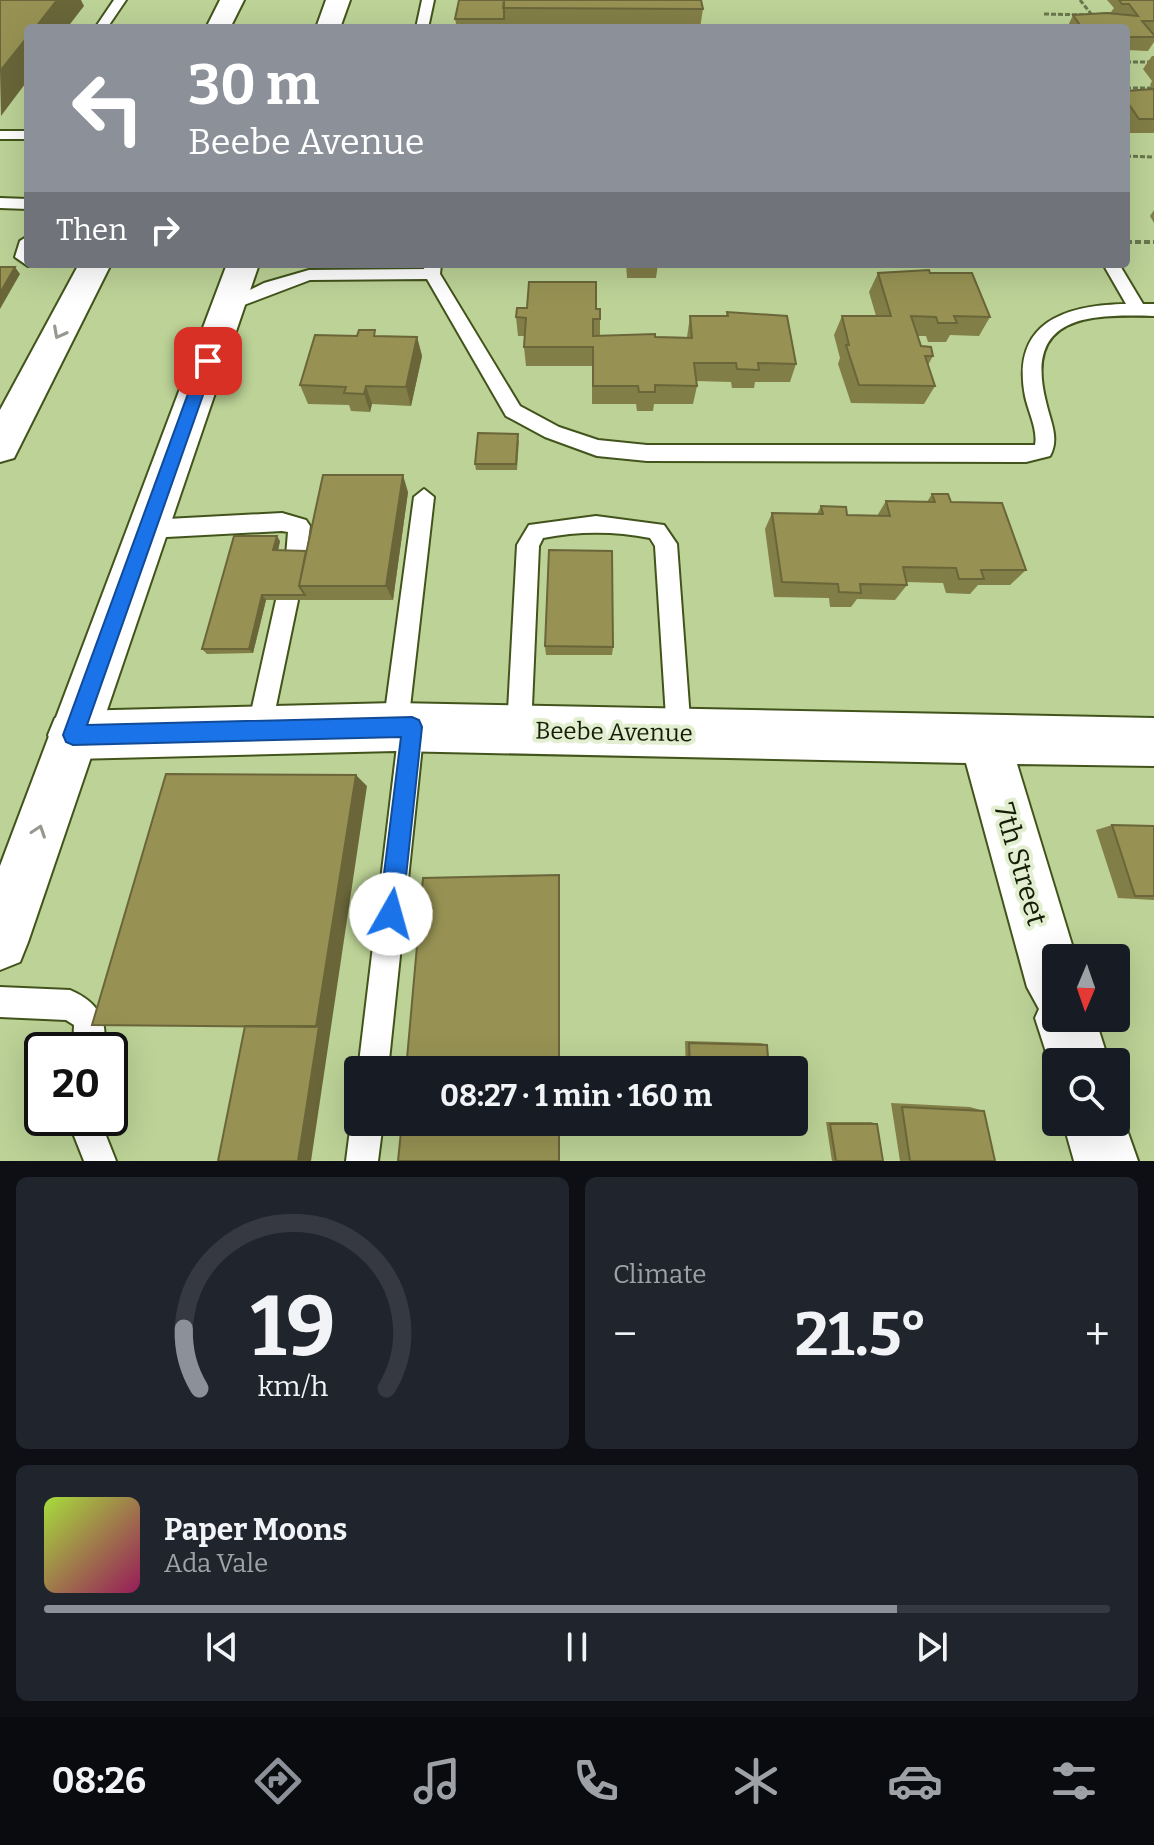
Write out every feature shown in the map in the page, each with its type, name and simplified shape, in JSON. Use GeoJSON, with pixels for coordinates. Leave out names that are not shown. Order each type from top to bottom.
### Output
{"type":"FeatureCollection","features":[{"type":"Feature","properties":{"kind":"main road"},"geometry":{"type":"LineString","coordinates":[[220,24],[232,0]]}},
{"type":"Feature","properties":{"kind":"main road"},"geometry":{"type":"LineString","coordinates":[[329,24],[338,0]]}},
{"type":"Feature","properties":{"kind":"main road"},"geometry":{"type":"LineString","coordinates":[[0,447],[93,268]]}},
{"type":"Feature","properties":{"kind":"main road"},"geometry":{"type":"LineString","coordinates":[[5,919],[242,268]]}},
{"type":"Feature","properties":{"kind":"main road","name":"Beebe Avenue"},"geometry":{"type":"LineString","coordinates":[[73,735],[404,727],[1154,742]]}},
{"type":"Feature","properties":{"kind":"main road","name":"7th Street"},"geometry":{"type":"LineString","coordinates":[[985,741],[1044,944]]}},
{"type":"Feature","properties":{"kind":"main road"},"geometry":{"type":"LineString","coordinates":[[1099,1136],[1106,1161]]}},
{"type":"Feature","properties":{"kind":"lane"},"geometry":{"type":"LineString","coordinates":[[104,24],[120,0]]}},
{"type":"Feature","properties":{"kind":"lane"},"geometry":{"type":"LineString","coordinates":[[423,24],[428,0]]}},
{"type":"Feature","properties":{"kind":"lane"},"geometry":{"type":"LineString","coordinates":[[0,135],[24,133]]}},
{"type":"Feature","properties":{"kind":"lane"},"geometry":{"type":"LineString","coordinates":[[0,203],[24,204]]}},
{"type":"Feature","properties":{"kind":"lane"},"geometry":{"type":"LineString","coordinates":[[1114,268],[1146,310]]}},
{"type":"Feature","properties":{"kind":"lane"},"geometry":{"type":"LineString","coordinates":[[228,305],[309,275],[432,269],[513,411],[552,432],[597,448],[647,453],[1026,454],[1043,451],[1046,439],[1031,363],[1037,342],[1052,325],[1075,316],[1146,310]]}},
{"type":"Feature","properties":{"kind":"lane"},"geometry":{"type":"LineString","coordinates":[[374,1056],[424,497]]}},
{"type":"Feature","properties":{"kind":"lane"},"geometry":{"type":"LineString","coordinates":[[148,529],[282,522],[299,526],[297,556]]}},
{"type":"Feature","properties":{"kind":"lane"},"geometry":{"type":"LineString","coordinates":[[519,729],[528,545],[536,531],[554,526],[639,526],[657,531],[666,544],[679,733]]}},
{"type":"Feature","properties":{"kind":"lane"},"geometry":{"type":"LineString","coordinates":[[259,730],[287,600]]}},
{"type":"Feature","properties":{"kind":"lane"},"geometry":{"type":"LineString","coordinates":[[0,1002],[70,1005],[87,1016],[90,1032]]}},
{"type":"Feature","properties":{"kind":"lane"},"geometry":{"type":"LineString","coordinates":[[90,1136],[100,1161]]}},
{"type":"Feature","properties":{"kind":"lane"},"geometry":{"type":"LineString","coordinates":[[362,1161],[365,1136]]}},
{"type":"Feature","properties":{"kind":"path"},"geometry":{"type":"LineString","coordinates":[[1080,0],[1098,24]]}},
{"type":"Feature","properties":{"kind":"path"},"geometry":{"type":"LineString","coordinates":[[1044,14],[1102,15]]}},
{"type":"Feature","properties":{"kind":"path"},"geometry":{"type":"LineString","coordinates":[[1130,61],[1154,62]]}},
{"type":"Feature","properties":{"kind":"path"},"geometry":{"type":"LineString","coordinates":[[1130,88],[1152,88]]}},
{"type":"Feature","properties":{"kind":"path"},"geometry":{"type":"LineString","coordinates":[[1139,88],[1143,95]]}},
{"type":"Feature","properties":{"kind":"path"},"geometry":{"type":"LineString","coordinates":[[1130,156],[1154,157]]}},
{"type":"Feature","properties":{"kind":"path"},"geometry":{"type":"LineString","coordinates":[[1130,242],[1154,242]]}},
{"type":"Feature","properties":{"kind":"building"},"geometry":{"type":"Polygon","coordinates":[[[0,0],[57,0],[38,24],[24,24],[24,41],[0,71],[0,0]]]}},
{"type":"Feature","properties":{"kind":"building"},"geometry":{"type":"Polygon","coordinates":[[[459,0],[504,0],[504,19],[455,19],[459,0]]]}},
{"type":"Feature","properties":{"kind":"building"},"geometry":{"type":"Polygon","coordinates":[[[504,0],[701,0],[703,9],[503,8],[504,0]]]}},
{"type":"Feature","properties":{"kind":"building"},"geometry":{"type":"Polygon","coordinates":[[[1119,0],[1154,0],[1154,21],[1142,21],[1154,37],[1130,37],[1130,24],[1079,24],[1073,15],[1107,13],[1138,16],[1129,4],[1122,4],[1119,0]]]}},
{"type":"Feature","properties":{"kind":"building"},"geometry":{"type":"Polygon","coordinates":[[[1154,89],[1154,119],[1139,119],[1130,106],[1130,91],[1154,89]]]}},
{"type":"Feature","properties":{"kind":"building"},"geometry":{"type":"Polygon","coordinates":[[[0,267],[15,267],[0,293],[0,267]]]}},
{"type":"Feature","properties":{"kind":"building"},"geometry":{"type":"Polygon","coordinates":[[[929,270],[930,273],[972,273],[990,317],[954,316],[957,323],[938,323],[936,317],[911,316],[921,346],[931,347],[933,356],[925,356],[935,386],[859,385],[846,345],[849,345],[842,316],[891,316],[878,273],[929,270]]]}},
{"type":"Feature","properties":{"kind":"building"},"geometry":{"type":"Polygon","coordinates":[[[529,282],[596,282],[596,309],[600,309],[600,319],[593,319],[593,336],[655,334],[655,337],[692,338],[690,316],[728,316],[727,312],[787,316],[796,364],[758,363],[759,370],[737,369],[736,363],[694,363],[697,386],[655,385],[655,392],[639,392],[638,386],[593,386],[593,347],[524,347],[526,318],[516,317],[517,308],[527,308],[529,282]]]}},
{"type":"Feature","properties":{"kind":"building"},"geometry":{"type":"Polygon","coordinates":[[[359,330],[375,330],[374,336],[417,337],[406,387],[366,386],[364,394],[344,393],[346,387],[300,385],[315,335],[357,336],[359,330]]]}},
{"type":"Feature","properties":{"kind":"building"},"geometry":{"type":"Polygon","coordinates":[[[478,433],[518,434],[516,464],[475,464],[478,433]]]}},
{"type":"Feature","properties":{"kind":"building"},"geometry":{"type":"Polygon","coordinates":[[[323,475],[403,475],[386,586],[299,586],[323,475]]]}},
{"type":"Feature","properties":{"kind":"building"},"geometry":{"type":"Polygon","coordinates":[[[932,494],[948,494],[951,502],[1002,503],[1026,570],[981,570],[984,579],[959,579],[956,568],[903,567],[907,585],[860,584],[861,593],[839,592],[838,584],[782,582],[772,513],[823,514],[821,506],[846,507],[847,515],[890,516],[886,501],[935,502],[932,494]]]}},
{"type":"Feature","properties":{"kind":"building"},"geometry":{"type":"Polygon","coordinates":[[[234,536],[277,536],[273,550],[306,551],[299,586],[305,595],[262,595],[249,649],[202,649],[234,536]]]}},
{"type":"Feature","properties":{"kind":"building"},"geometry":{"type":"Polygon","coordinates":[[[549,550],[612,551],[613,647],[545,646],[549,550]]]}},
{"type":"Feature","properties":{"kind":"building"},"geometry":{"type":"Polygon","coordinates":[[[166,774],[356,775],[316,1027],[92,1025],[166,774]]]}},
{"type":"Feature","properties":{"kind":"building"},"geometry":{"type":"Polygon","coordinates":[[[1112,825],[1154,826],[1154,896],[1135,896],[1112,825]]]}},
{"type":"Feature","properties":{"kind":"building"},"geometry":{"type":"Polygon","coordinates":[[[559,875],[559,1056],[407,1056],[423,878],[559,875]]]}},
{"type":"Feature","properties":{"kind":"building"},"geometry":{"type":"Polygon","coordinates":[[[245,1026],[319,1026],[298,1161],[218,1161],[245,1026]]]}},
{"type":"Feature","properties":{"kind":"building"},"geometry":{"type":"Polygon","coordinates":[[[689,1043],[767,1045],[768,1056],[689,1056],[689,1043]]]}},
{"type":"Feature","properties":{"kind":"building"},"geometry":{"type":"Polygon","coordinates":[[[902,1107],[984,1111],[995,1161],[910,1161],[902,1107]]]}},
{"type":"Feature","properties":{"kind":"building"},"geometry":{"type":"Polygon","coordinates":[[[830,1124],[877,1124],[883,1161],[836,1161],[830,1124]]]}},
{"type":"Feature","properties":{"kind":"building"},"geometry":{"type":"Polygon","coordinates":[[[401,1136],[559,1136],[559,1161],[398,1161],[401,1136]]]}},
{"type":"Feature","properties":{"kind":"route"},"geometry":{"type":"LineString","coordinates":[[208,361],[73,735],[412,727],[391,914]]}}]}
